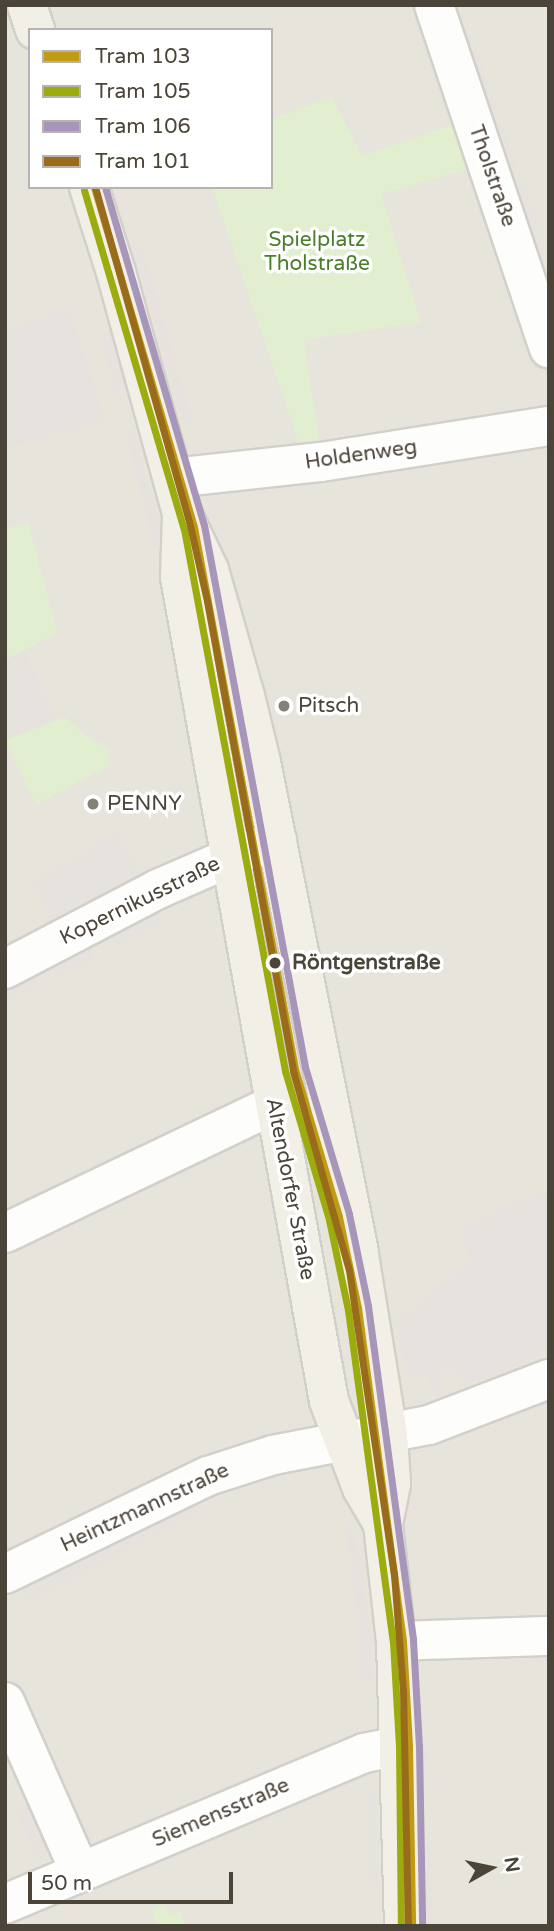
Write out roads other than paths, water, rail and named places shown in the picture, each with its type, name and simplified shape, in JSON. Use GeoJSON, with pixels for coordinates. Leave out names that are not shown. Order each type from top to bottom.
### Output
{"type":"FeatureCollection","features":[{"type":"Feature","properties":{"kind":"main road"},"geometry":{"type":"LineString","coordinates":[[28,5],[34,28]]}},
{"type":"Feature","properties":{"kind":"main road","name":"Altendorfer Straße"},"geometry":{"type":"LineString","coordinates":[[90,189],[116,272],[177,496],[205,560],[225,620],[261,762],[358,1249],[367,1439]]}},
{"type":"Feature","properties":{"kind":"main road","name":"Altendorfer Straße"},"geometry":{"type":"LineString","coordinates":[[177,496],[180,577],[232,856],[273,1105],[298,1216],[329,1401],[367,1439],[391,1484],[383,1524],[396,1641],[404,1926]]}},
{"type":"Feature","properties":{"kind":"street","name":"Tholstraße"},"geometry":{"type":"LineString","coordinates":[[434,5],[549,348]]}},
{"type":"Feature","properties":{"kind":"street","name":"Holdenweg"},"geometry":{"type":"LineString","coordinates":[[177,496],[321,461],[549,426]]}},
{"type":"Feature","properties":{"kind":"street","name":"Kopernikusstraße"},"geometry":{"type":"LineString","coordinates":[[5,969],[158,889],[232,856],[277,841]]}},
{"type":"Feature","properties":{"kind":"street"},"geometry":{"type":"LineString","coordinates":[[8,1225],[273,1105]]}},
{"type":"Feature","properties":{"kind":"street","name":"Heintzmannstraße"},"geometry":{"type":"LineString","coordinates":[[5,1574],[208,1476],[273,1455],[367,1439],[486,1406],[549,1380]]}},
{"type":"Feature","properties":{"kind":"street"},"geometry":{"type":"LineString","coordinates":[[396,1641],[549,1636]]}},
{"type":"Feature","properties":{"kind":"street"},"geometry":{"type":"LineString","coordinates":[[5,1702],[80,1872]]}},
{"type":"Feature","properties":{"kind":"street","name":"Siemensstraße"},"geometry":{"type":"LineString","coordinates":[[5,1904],[364,1753],[400,1746]]}},
{"type":"Feature","properties":{"kind":"tram line","name":"103"},"geometry":{"type":"LineString","coordinates":[[95,189],[194,527],[295,1069],[339,1217],[358,1308],[403,1641],[409,1746],[412,1926]]}},
{"type":"Feature","properties":{"kind":"tram line","name":"101"},"geometry":{"type":"LineString","coordinates":[[96,189],[189,521],[207,601],[293,1071],[349,1270],[394,1574],[403,1690],[408,1926]]}},
{"type":"Feature","properties":{"kind":"tram line","name":"106"},"geometry":{"type":"LineString","coordinates":[[106,189],[204,525],[305,1067],[349,1214],[368,1306],[413,1640],[419,1746],[422,1926]]}},
{"type":"Feature","properties":{"kind":"tram line","name":"105"},"geometry":{"type":"LineString","coordinates":[[84,190],[184,529],[285,1071],[329,1220],[348,1310],[393,1642],[399,1746],[401,1926]]}},
{"type":"Feature","properties":{"kind":"place","name":"Pitsch"},"geometry":{"type":"Point","coordinates":[284,706]}},
{"type":"Feature","properties":{"kind":"place","name":"PENNY"},"geometry":{"type":"Point","coordinates":[93,804]}},
{"type":"Feature","properties":{"kind":"place","name":"Röntgenstraße"},"geometry":{"type":"Point","coordinates":[275,963]}},
{"type":"Feature","properties":{"kind":"park label","name":"Spielplatz Tholstraße"},"geometry":{"type":"Point","coordinates":[317,252]}}]}
